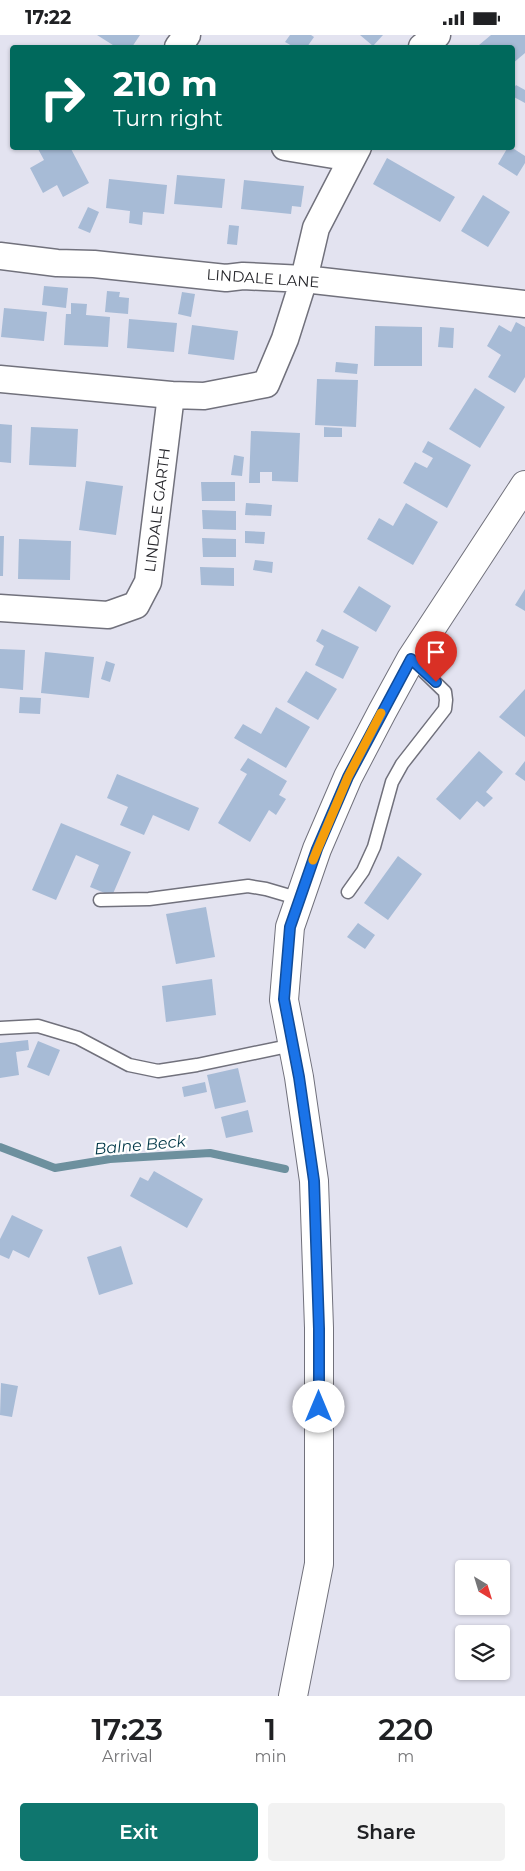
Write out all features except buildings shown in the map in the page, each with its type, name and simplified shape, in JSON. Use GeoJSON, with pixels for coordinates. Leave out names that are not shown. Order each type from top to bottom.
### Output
{"type":"FeatureCollection","features":[{"type":"Feature","properties":{"kind":"street"},"geometry":{"type":"LineString","coordinates":[[424,45],[436,35]]}},
{"type":"Feature","properties":{"kind":"street"},"geometry":{"type":"LineString","coordinates":[[0,379],[171,395],[204,396],[266,384],[285,339],[304,279],[316,228],[355,153],[320,150]]}},
{"type":"Feature","properties":{"kind":"street","name":"LINDALE LANE"},"geometry":{"type":"LineString","coordinates":[[0,256],[57,263],[94,264],[226,277],[304,279],[525,304]]}},
{"type":"Feature","properties":{"kind":"street","name":"LINDALE GARTH"},"geometry":{"type":"LineString","coordinates":[[0,608],[108,615],[136,605],[148,582],[171,395]]}},
{"type":"Feature","properties":{"kind":"street"},"geometry":{"type":"LineString","coordinates":[[294,1696],[319,1564],[319,1329],[314,1181],[284,999],[290,927],[317,849],[348,777],[411,659],[525,486]]}},
{"type":"Feature","properties":{"kind":"lane"},"geometry":{"type":"LineString","coordinates":[[348,892],[363,871],[374,847],[392,782],[402,764],[445,709],[444,691],[411,659]]}},
{"type":"Feature","properties":{"kind":"lane"},"geometry":{"type":"LineString","coordinates":[[100,900],[149,899],[248,886],[300,899]]}},
{"type":"Feature","properties":{"kind":"lane"},"geometry":{"type":"LineString","coordinates":[[0,1028],[38,1026],[78,1038],[129,1065],[158,1071],[293,1045]]}},
{"type":"Feature","properties":{"kind":"waterway","name":"Balne Beck"},"geometry":{"type":"LineString","coordinates":[[0,1147],[55,1168],[110,1159],[210,1153],[285,1169]]}},
{"type":"Feature","properties":{"kind":"slow traffic"},"geometry":{"type":"LineString","coordinates":[[313,860],[348,777],[381,713]]}},
{"type":"Feature","properties":{"kind":"route"},"geometry":{"type":"LineString","coordinates":[[319,1407],[319,1329],[314,1181],[299,1077],[284,999],[290,927],[317,849],[348,777],[411,659],[436,682]]}}]}
